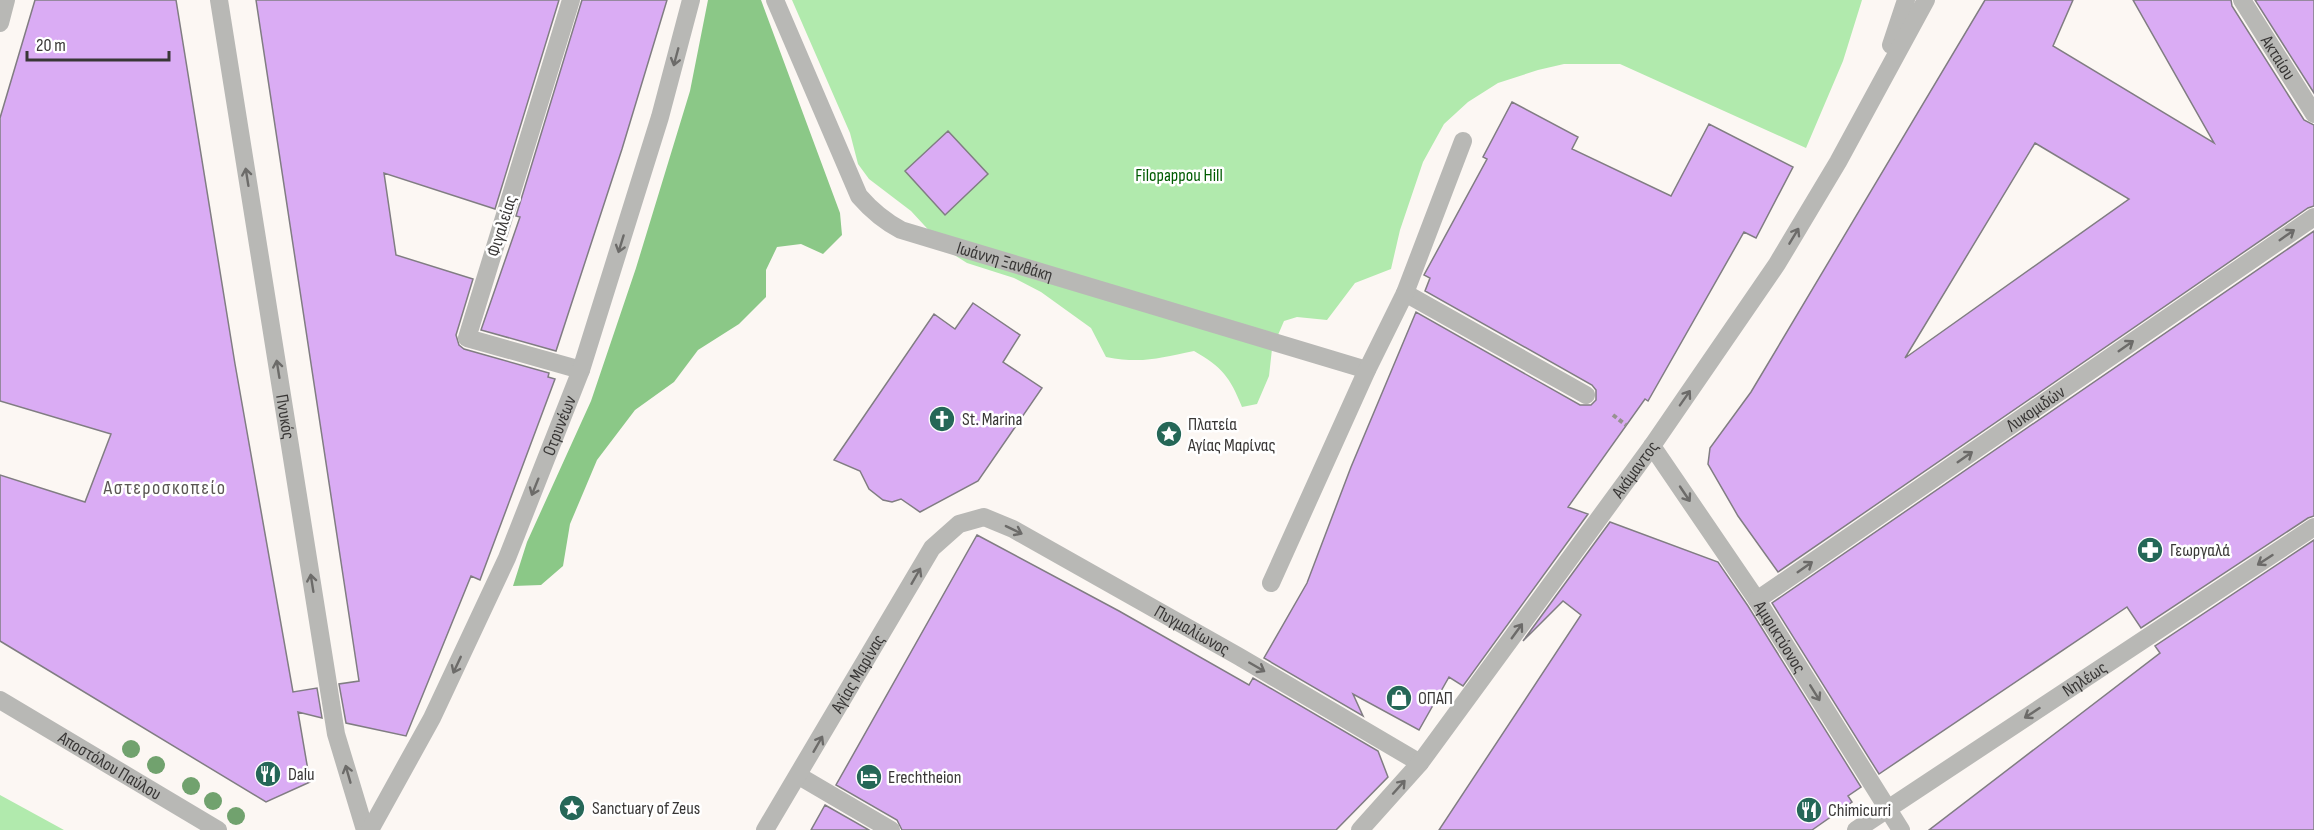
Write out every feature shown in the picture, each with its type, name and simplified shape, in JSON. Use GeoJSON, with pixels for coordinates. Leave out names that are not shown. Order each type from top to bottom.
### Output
{"type":"FeatureCollection","features":[{"type":"Feature","properties":{"kind":"street"},"geometry":{"type":"LineString","coordinates":[[0,23],[6,0]]}},
{"type":"Feature","properties":{"kind":"street","name":"Πνυκός"},"geometry":{"type":"LineString","coordinates":[[219,0],[336,734],[365,830]]}},
{"type":"Feature","properties":{"kind":"street","name":"Φιγαλείας"},"geometry":{"type":"LineString","coordinates":[[572,0],[467,338],[581,370]]}},
{"type":"Feature","properties":{"kind":"street","name":"Οτρυνέων"},"geometry":{"type":"LineString","coordinates":[[370,830],[432,718],[502,569],[581,370],[660,117],[691,0]]}},
{"type":"Feature","properties":{"kind":"street","name":"Ιωάννη Ξανθάκη"},"geometry":{"type":"LineString","coordinates":[[775,0],[859,196],[886,222],[901,230],[1367,370]]}},
{"type":"Feature","properties":{"kind":"street","name":"Ακάμαντος"},"geometry":{"type":"LineString","coordinates":[[1878,87],[1906,0]]}},
{"type":"Feature","properties":{"kind":"street","name":"Ακάμαντος"},"geometry":{"type":"LineString","coordinates":[[1360,830],[1420,763],[1652,446],[1777,264],[1838,162],[1926,0]]}},
{"type":"Feature","properties":{"kind":"street","name":"Ακταίου"},"geometry":{"type":"LineString","coordinates":[[2242,0],[2314,114]]}},
{"type":"Feature","properties":{"kind":"street"},"geometry":{"type":"LineString","coordinates":[[1271,583],[1367,370],[1405,293],[1463,141]]}},
{"type":"Feature","properties":{"kind":"street","name":"Λυκομιδών"},"geometry":{"type":"LineString","coordinates":[[1757,600],[2314,217]]}},
{"type":"Feature","properties":{"kind":"street"},"geometry":{"type":"LineString","coordinates":[[1405,293],[1586,395]]}},
{"type":"Feature","properties":{"kind":"street","name":"Αμφικτύονος"},"geometry":{"type":"LineString","coordinates":[[1652,446],[1757,600],[1901,830]]}},
{"type":"Feature","properties":{"kind":"street","name":"Πυγμαλίωνος"},"geometry":{"type":"LineString","coordinates":[[959,524],[984,517],[1013,529],[1248,662],[1420,763]]}},
{"type":"Feature","properties":{"kind":"street","name":"Αγίας Μαρίνας"},"geometry":{"type":"LineString","coordinates":[[765,830],[932,548],[959,524]]}},
{"type":"Feature","properties":{"kind":"street","name":"Νηλέως"},"geometry":{"type":"LineString","coordinates":[[1856,830],[2314,527]]}},
{"type":"Feature","properties":{"kind":"street","name":"Αποστόλου Παύλου"},"geometry":{"type":"LineString","coordinates":[[0,700],[218,830]]}},
{"type":"Feature","properties":{"kind":"street"},"geometry":{"type":"LineString","coordinates":[[799,776],[891,830]]}},
{"type":"Feature","properties":{"kind":"green space"},"geometry":{"type":"Polygon","coordinates":[[[708,0],[761,0],[840,213],[842,235],[823,254],[801,244],[777,247],[766,270],[766,297],[739,324],[698,350],[674,382],[635,410],[597,460],[570,524],[563,566],[541,585],[513,586],[527,542],[591,401],[636,268],[690,91],[708,0]]]}},
{"type":"Feature","properties":{"kind":"green space","name":"Filopappou Hill"},"geometry":{"type":"Polygon","coordinates":[[[792,0],[1862,0],[1843,61],[1806,148],[1620,64],[1564,64],[1538,70],[1498,83],[1468,102],[1444,124],[1423,162],[1400,230],[1391,269],[1355,283],[1327,320],[1297,317],[1284,321],[1272,349],[1269,376],[1257,404],[1242,407],[1224,374],[1212,362],[1194,351],[1141,360],[1106,357],[1091,328],[1041,292],[1014,278],[967,263],[948,251],[911,211],[869,179],[858,164],[850,133],[792,0]]]}},
{"type":"Feature","properties":{"kind":"green space"},"geometry":{"type":"Polygon","coordinates":[[[0,795],[64,830],[0,830],[0,795]]]}},
{"type":"Feature","properties":{"kind":"building"},"geometry":{"type":"Polygon","coordinates":[[[35,0],[176,0],[235,364],[293,692],[317,688],[322,718],[298,712],[310,782],[266,802],[0,641],[0,475],[85,502],[111,434],[0,401],[0,118],[35,0]]]}},
{"type":"Feature","properties":{"kind":"building"},"geometry":{"type":"Polygon","coordinates":[[[256,0],[559,0],[495,209],[384,173],[396,255],[473,279],[456,335],[459,345],[464,349],[549,373],[548,377],[555,379],[480,580],[471,576],[406,736],[346,723],[339,684],[359,681],[256,0]]]}},
{"type":"Feature","properties":{"kind":"building"},"geometry":{"type":"Polygon","coordinates":[[[582,0],[667,0],[622,149],[556,351],[481,330],[520,217],[516,216],[582,0]]]}},
{"type":"Feature","properties":{"kind":"building"},"geometry":{"type":"Polygon","coordinates":[[[1985,0],[2073,0],[2053,46],[2214,143],[2133,0],[2231,0],[2232,6],[2304,120],[2314,125],[2314,206],[1778,572],[1738,516],[1708,464],[1710,448],[1751,392],[1985,0]],[[2035,143],[1905,358],[2129,199],[2035,143]]]}},
{"type":"Feature","properties":{"kind":"building"},"geometry":{"type":"Polygon","coordinates":[[[2255,0],[2314,0],[2314,93],[2255,0]]]}},
{"type":"Feature","properties":{"kind":"building"},"geometry":{"type":"Polygon","coordinates":[[[1512,102],[1578,137],[1572,149],[1671,196],[1709,124],[1793,167],[1756,238],[1744,232],[1648,401],[1645,399],[1568,507],[1588,514],[1463,686],[1449,677],[1419,730],[1353,694],[1363,716],[1264,658],[1307,583],[1351,467],[1416,312],[1580,405],[1591,405],[1596,400],[1596,390],[1592,385],[1425,291],[1430,278],[1424,275],[1487,159],[1483,157],[1512,102]]]}},
{"type":"Feature","properties":{"kind":"building"},"geometry":{"type":"Polygon","coordinates":[[[948,131],[988,174],[945,215],[905,171],[948,131]]]}},
{"type":"Feature","properties":{"kind":"building"},"geometry":{"type":"Polygon","coordinates":[[[2314,231],[2314,516],[2141,628],[2127,607],[1879,774],[1772,603],[2314,231]]]}},
{"type":"Feature","properties":{"kind":"building","name":"St. Marina"},"geometry":{"type":"Polygon","coordinates":[[[973,303],[1020,335],[1003,362],[1042,388],[978,481],[920,512],[901,499],[892,502],[883,500],[869,489],[860,471],[834,460],[934,314],[955,329],[973,303]]]}},
{"type":"Feature","properties":{"kind":"building"},"geometry":{"type":"Polygon","coordinates":[[[1610,522],[1718,562],[1861,787],[1848,796],[1852,802],[1812,830],[1439,830],[1581,615],[1563,601],[1523,641],[1610,522]]]}},
{"type":"Feature","properties":{"kind":"building"},"geometry":{"type":"Polygon","coordinates":[[[977,535],[1119,611],[1249,685],[1253,678],[1378,751],[1388,777],[1336,830],[902,830],[897,820],[836,785],[977,535]]]}},
{"type":"Feature","properties":{"kind":"building"},"geometry":{"type":"Polygon","coordinates":[[[2314,540],[2314,830],[1929,830],[2160,653],[2155,646],[2314,540]]]}},
{"type":"Feature","properties":{"kind":"building"},"geometry":{"type":"Polygon","coordinates":[[[825,805],[869,830],[811,830],[825,805]]]}},
{"type":"Feature","properties":{"kind":"place","name":"St. Marina"},"geometry":{"type":"Point","coordinates":[942,419]}},
{"type":"Feature","properties":{"kind":"place","name":"Πλατεία Αγίας Μαρίνας"},"geometry":{"type":"Point","coordinates":[1169,434]}},
{"type":"Feature","properties":{"kind":"place","name":"Γεωργαλά"},"geometry":{"type":"Point","coordinates":[2150,550]}},
{"type":"Feature","properties":{"kind":"place","name":"ΟΠΑΠ"},"geometry":{"type":"Point","coordinates":[1399,698]}},
{"type":"Feature","properties":{"kind":"place","name":"Dalu"},"geometry":{"type":"Point","coordinates":[268,774]}},
{"type":"Feature","properties":{"kind":"place","name":"Erechtheion"},"geometry":{"type":"Point","coordinates":[869,777]}},
{"type":"Feature","properties":{"kind":"place","name":"Sanctuary of Zeus"},"geometry":{"type":"Point","coordinates":[572,808]}},
{"type":"Feature","properties":{"kind":"place","name":"Chimicurri"},"geometry":{"type":"Point","coordinates":[1809,810]}},
{"type":"Feature","properties":{"kind":"district","name":"Αστεροσκοπείο"},"geometry":{"type":"Point","coordinates":[165,488]}}]}
